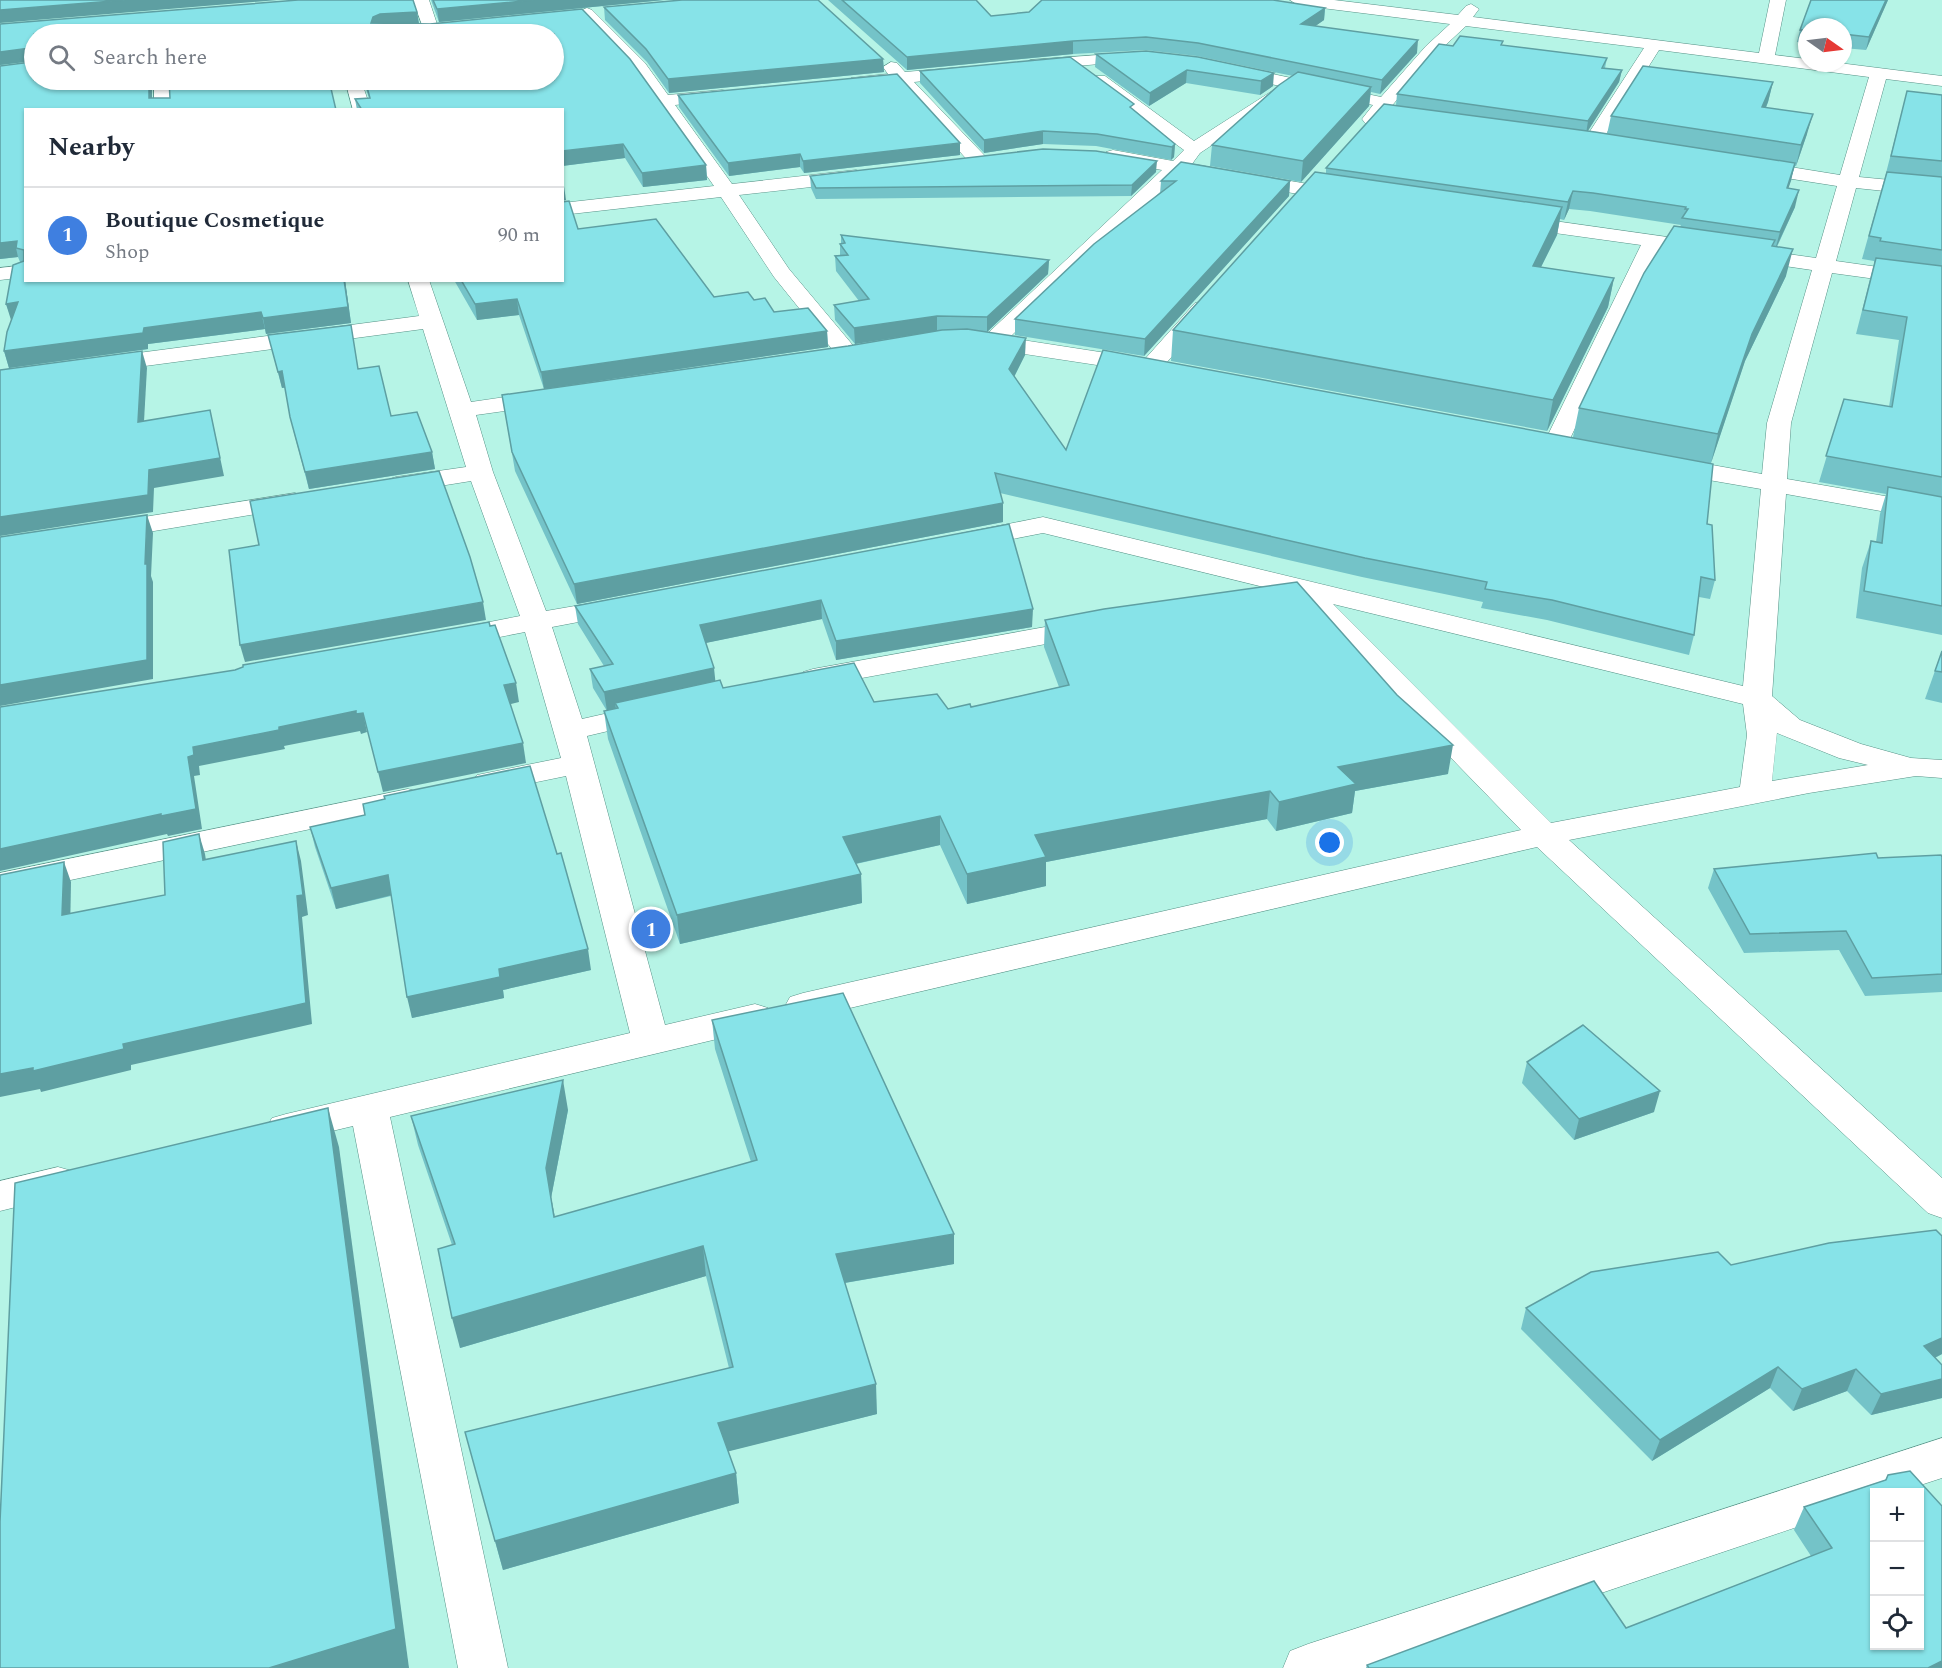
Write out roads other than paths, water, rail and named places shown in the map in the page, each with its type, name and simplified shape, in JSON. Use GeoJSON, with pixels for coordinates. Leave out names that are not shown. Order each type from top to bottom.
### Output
{"type":"FeatureCollection","features":[{"type":"Feature","properties":{"kind":"street"},"geometry":{"type":"LineString","coordinates":[[421,0],[428,24]]}},
{"type":"Feature","properties":{"kind":"street"},"geometry":{"type":"LineString","coordinates":[[1304,0],[1942,81]]}},
{"type":"Feature","properties":{"kind":"street"},"geometry":{"type":"LineString","coordinates":[[1362,130],[1388,110],[1432,49],[1462,21],[1478,0]]}},
{"type":"Feature","properties":{"kind":"street"},"geometry":{"type":"LineString","coordinates":[[1766,60],[1778,0]]}},
{"type":"Feature","properties":{"kind":"street"},"geometry":{"type":"LineString","coordinates":[[609,11],[581,14],[639,67],[727,191],[781,273],[848,354]]}},
{"type":"Feature","properties":{"kind":"street"},"geometry":{"type":"LineString","coordinates":[[1592,142],[1654,45]]}},
{"type":"Feature","properties":{"kind":"street"},"geometry":{"type":"LineString","coordinates":[[877,54],[903,78],[980,161]]}},
{"type":"Feature","properties":{"kind":"street"},"geometry":{"type":"LineString","coordinates":[[1016,66],[1112,58],[1156,58]]}},
{"type":"Feature","properties":{"kind":"street"},"geometry":{"type":"LineString","coordinates":[[1073,61],[1194,149]]}},
{"type":"Feature","properties":{"kind":"street"},"geometry":{"type":"LineString","coordinates":[[1219,67],[1388,110]]}},
{"type":"Feature","properties":{"kind":"street"},"geometry":{"type":"LineString","coordinates":[[846,83],[982,70]]}},
{"type":"Feature","properties":{"kind":"street"},"geometry":{"type":"LineString","coordinates":[[1755,793],[1762,735],[1757,698],[1779,423],[1879,73]]}},
{"type":"Feature","properties":{"kind":"street"},"geometry":{"type":"LineString","coordinates":[[992,342],[1186,160],[1194,149],[1292,84]]}},
{"type":"Feature","properties":{"kind":"street"},"geometry":{"type":"LineString","coordinates":[[162,90],[163,108]]}},
{"type":"Feature","properties":{"kind":"street"},"geometry":{"type":"LineString","coordinates":[[356,90],[361,108]]}},
{"type":"Feature","properties":{"kind":"street"},"geometry":{"type":"LineString","coordinates":[[663,101],[743,93]]}},
{"type":"Feature","properties":{"kind":"street"},"geometry":{"type":"LineString","coordinates":[[1569,139],[1615,145]]}},
{"type":"Feature","properties":{"kind":"street"},"geometry":{"type":"LineString","coordinates":[[1096,154],[1366,200]]}},
{"type":"Feature","properties":{"kind":"street"},"geometry":{"type":"LineString","coordinates":[[957,164],[1000,158]]}},
{"type":"Feature","properties":{"kind":"street"},"geometry":{"type":"LineString","coordinates":[[1731,164],[1848,182],[1942,191]]}},
{"type":"Feature","properties":{"kind":"street"},"geometry":{"type":"LineString","coordinates":[[564,209],[876,173]]}},
{"type":"Feature","properties":{"kind":"street"},"geometry":{"type":"LineString","coordinates":[[1293,209],[1324,174]]}},
{"type":"Feature","properties":{"kind":"street"},"geometry":{"type":"LineString","coordinates":[[1492,218],[1942,282]]}},
{"type":"Feature","properties":{"kind":"street"},"geometry":{"type":"LineString","coordinates":[[1556,443],[1653,242]]}},
{"type":"Feature","properties":{"kind":"street"},"geometry":{"type":"LineString","coordinates":[[0,274],[24,271]]}},
{"type":"Feature","properties":{"kind":"street"},"geometry":{"type":"LineString","coordinates":[[419,282],[462,410],[480,472],[536,622],[570,731],[651,1041]]}},
{"type":"Feature","properties":{"kind":"street"},"geometry":{"type":"LineString","coordinates":[[958,338],[1163,368],[1214,296]]}},
{"type":"Feature","properties":{"kind":"street"},"geometry":{"type":"LineString","coordinates":[[79,368],[432,321]]}},
{"type":"Feature","properties":{"kind":"street"},"geometry":{"type":"LineString","coordinates":[[825,358],[871,350]]}},
{"type":"Feature","properties":{"kind":"street"},"geometry":{"type":"LineString","coordinates":[[462,410],[567,395]]}},
{"type":"Feature","properties":{"kind":"street"},"geometry":{"type":"LineString","coordinates":[[1648,461],[1942,514]]}},
{"type":"Feature","properties":{"kind":"street"},"geometry":{"type":"LineString","coordinates":[[375,489],[480,472]]}},
{"type":"Feature","properties":{"kind":"street"},"geometry":{"type":"LineString","coordinates":[[82,535],[316,498]]}},
{"type":"Feature","properties":{"kind":"street"},"geometry":{"type":"LineString","coordinates":[[939,545],[1043,525],[1757,698],[1789,727],[1850,751],[1929,768]]}},
{"type":"Feature","properties":{"kind":"street"},"geometry":{"type":"LineString","coordinates":[[1246,599],[1304,589]]}},
{"type":"Feature","properties":{"kind":"street"},"geometry":{"type":"LineString","coordinates":[[1304,589],[1544,835],[1942,1202]]}},
{"type":"Feature","properties":{"kind":"street"},"geometry":{"type":"LineString","coordinates":[[431,641],[651,600]]}},
{"type":"Feature","properties":{"kind":"street"},"geometry":{"type":"LineString","coordinates":[[782,684],[1118,623]]}},
{"type":"Feature","properties":{"kind":"street"},"geometry":{"type":"LineString","coordinates":[[570,731],[670,708]]}},
{"type":"Feature","properties":{"kind":"street"},"geometry":{"type":"LineString","coordinates":[[0,884],[577,764]]}},
{"type":"Feature","properties":{"kind":"street"},"geometry":{"type":"LineString","coordinates":[[253,1136],[651,1041],[1544,835],[1755,793],[1929,768]]}},
{"type":"Feature","properties":{"kind":"street"},"geometry":{"type":"LineString","coordinates":[[369,1108],[483,1668]]}},
{"type":"Feature","properties":{"kind":"street"},"geometry":{"type":"LineString","coordinates":[[0,1196],[92,1174]]}},
{"type":"Feature","properties":{"kind":"street"},"geometry":{"type":"LineString","coordinates":[[1308,1668],[1942,1458]]}},
{"type":"Feature","properties":{"kind":"place","name":"Boutique Cosmetique"},"geometry":{"type":"Point","coordinates":[651,929]}}]}
